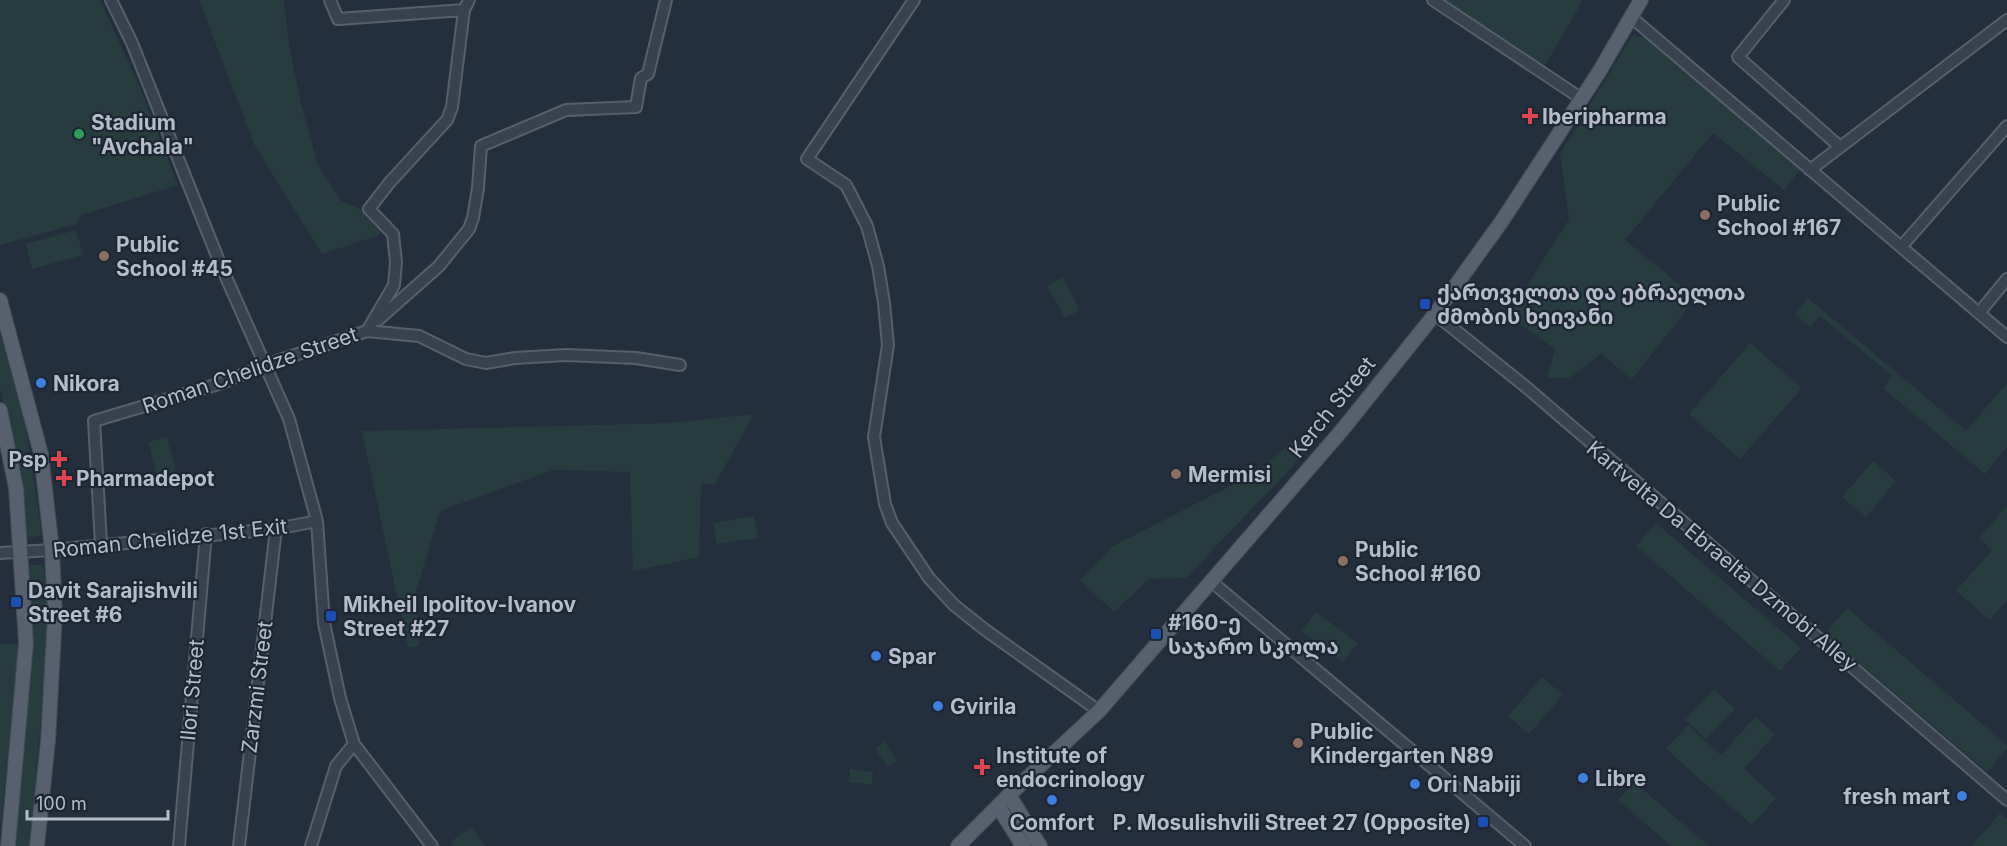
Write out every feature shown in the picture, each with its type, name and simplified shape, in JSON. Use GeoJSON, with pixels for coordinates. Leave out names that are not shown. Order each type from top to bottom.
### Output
{"type":"FeatureCollection","features":[{"type":"Feature","properties":{"kind":"main road","name":"Kerch Street"},"geometry":{"type":"LineString","coordinates":[[958,846],[1099,711],[1343,429],[1435,314],[1502,221],[1582,99],[1641,0]]}},
{"type":"Feature","properties":{"kind":"main road"},"geometry":{"type":"LineString","coordinates":[[0,300],[41,454],[52,550],[56,614],[48,741],[37,846]]}},
{"type":"Feature","properties":{"kind":"main road"},"geometry":{"type":"LineString","coordinates":[[0,410],[16,488],[22,553],[26,643],[8,846]]}},
{"type":"Feature","properties":{"kind":"main road"},"geometry":{"type":"LineString","coordinates":[[1009,795],[1037,845]]}},
{"type":"Feature","properties":{"kind":"main road"},"geometry":{"type":"LineString","coordinates":[[998,806],[1023,846]]}},
{"type":"Feature","properties":{"kind":"street"},"geometry":{"type":"LineString","coordinates":[[111,0],[132,43],[221,266],[289,419],[317,520],[324,623],[340,698],[354,744],[432,846]]}},
{"type":"Feature","properties":{"kind":"street"},"geometry":{"type":"LineString","coordinates":[[330,0],[338,19],[466,5]]}},
{"type":"Feature","properties":{"kind":"street"},"geometry":{"type":"LineString","coordinates":[[367,331],[439,266],[469,230],[478,188],[481,146],[566,110],[636,107],[641,78],[648,74],[666,0]]}},
{"type":"Feature","properties":{"kind":"street"},"geometry":{"type":"LineString","coordinates":[[914,0],[807,159],[846,184],[867,226],[878,266],[885,303],[888,345],[874,437],[885,504],[892,523],[929,578],[954,605],[1099,711]]}},
{"type":"Feature","properties":{"kind":"street"},"geometry":{"type":"LineString","coordinates":[[1433,0],[1582,99]]}},
{"type":"Feature","properties":{"kind":"street"},"geometry":{"type":"LineString","coordinates":[[1784,0],[1738,57],[1839,146]]}},
{"type":"Feature","properties":{"kind":"street","name":"Roman Chelidze Street"},"geometry":{"type":"LineString","coordinates":[[101,544],[93,421],[222,383],[265,365],[367,331],[393,285],[396,262],[393,234],[369,209],[390,182],[447,120],[452,107],[466,5]]}},
{"type":"Feature","properties":{"kind":"street"},"geometry":{"type":"LineString","coordinates":[[1631,17],[2007,337]]}},
{"type":"Feature","properties":{"kind":"street"},"geometry":{"type":"LineString","coordinates":[[1810,170],[2007,20]]}},
{"type":"Feature","properties":{"kind":"street"},"geometry":{"type":"LineString","coordinates":[[1901,247],[2007,126]]}},
{"type":"Feature","properties":{"kind":"street"},"geometry":{"type":"LineString","coordinates":[[1979,313],[2007,279]]}},
{"type":"Feature","properties":{"kind":"street","name":"Kartvelta Da Ebraelta Dzmobi Alley"},"geometry":{"type":"LineString","coordinates":[[1435,314],[1526,387],[2007,800]]}},
{"type":"Feature","properties":{"kind":"street"},"geometry":{"type":"LineString","coordinates":[[367,331],[419,336],[466,359],[486,363],[515,358],[566,355],[636,358],[680,365]]}},
{"type":"Feature","properties":{"kind":"street","name":"Roman Chelidze 1st Exit"},"geometry":{"type":"LineString","coordinates":[[0,553],[22,553],[276,529],[317,520]]}},
{"type":"Feature","properties":{"kind":"street","name":"Zarzmi Street"},"geometry":{"type":"LineString","coordinates":[[239,846],[276,529]]}},
{"type":"Feature","properties":{"kind":"street","name":"Ilori Street"},"geometry":{"type":"LineString","coordinates":[[179,846],[206,534]]}},
{"type":"Feature","properties":{"kind":"street"},"geometry":{"type":"LineString","coordinates":[[1212,582],[1525,846]]}},
{"type":"Feature","properties":{"kind":"street"},"geometry":{"type":"LineString","coordinates":[[311,846],[336,766],[354,744]]}},
{"type":"Feature","properties":{"kind":"green space","name":"Stadium \"Avchala\""},"geometry":{"type":"Polygon","coordinates":[[[0,0],[100,0],[138,83],[178,185],[81,215],[77,224],[0,245],[0,0]]]}},
{"type":"Feature","properties":{"kind":"green space"},"geometry":{"type":"Polygon","coordinates":[[[199,0],[284,0],[289,45],[301,103],[318,165],[342,202],[369,212],[381,227],[379,235],[322,254],[255,146],[199,0]]]}},
{"type":"Feature","properties":{"kind":"green space"},"geometry":{"type":"Polygon","coordinates":[[[1442,0],[1583,0],[1544,67],[1442,0]]]}},
{"type":"Feature","properties":{"kind":"green space"},"geometry":{"type":"Polygon","coordinates":[[[1632,36],[1646,37],[1801,169],[1784,190],[1713,133],[1625,240],[1696,298],[1632,379],[1601,354],[1569,378],[1547,378],[1555,349],[1508,316],[1569,219],[1560,154],[1632,36]]]}},
{"type":"Feature","properties":{"kind":"green space"},"geometry":{"type":"Polygon","coordinates":[[[76,230],[83,255],[32,269],[26,244],[76,230]]]}},
{"type":"Feature","properties":{"kind":"green space"},"geometry":{"type":"Polygon","coordinates":[[[1063,277],[1080,310],[1065,318],[1047,286],[1063,277]]]}},
{"type":"Feature","properties":{"kind":"green space"},"geometry":{"type":"Polygon","coordinates":[[[1808,298],[1966,431],[2007,383],[2007,447],[1985,474],[1883,388],[1892,376],[1820,316],[1810,327],[1795,314],[1808,298]]]}},
{"type":"Feature","properties":{"kind":"green space"},"geometry":{"type":"Polygon","coordinates":[[[0,320],[26,429],[42,534],[39,536],[28,537],[25,534],[11,435],[0,389],[0,320]]]}},
{"type":"Feature","properties":{"kind":"green space"},"geometry":{"type":"Polygon","coordinates":[[[1750,343],[1802,388],[1740,459],[1689,414],[1750,343]]]}},
{"type":"Feature","properties":{"kind":"green space"},"geometry":{"type":"Polygon","coordinates":[[[754,414],[715,484],[701,484],[699,557],[633,571],[630,472],[553,470],[440,511],[416,592],[419,646],[408,648],[362,431],[671,423],[754,414]]]}},
{"type":"Feature","properties":{"kind":"green space"},"geometry":{"type":"Polygon","coordinates":[[[167,437],[176,471],[157,476],[148,442],[167,437]]]}},
{"type":"Feature","properties":{"kind":"green space"},"geometry":{"type":"Polygon","coordinates":[[[1294,440],[1308,450],[1186,578],[1149,579],[1114,612],[1080,580],[1113,546],[1258,472],[1294,440]]]}},
{"type":"Feature","properties":{"kind":"green space"},"geometry":{"type":"Polygon","coordinates":[[[1873,461],[1896,481],[1866,517],[1842,497],[1873,461]]]}},
{"type":"Feature","properties":{"kind":"green space"},"geometry":{"type":"Polygon","coordinates":[[[2007,506],[2007,600],[1990,620],[1956,591],[1992,550],[1979,538],[2007,506]]]}},
{"type":"Feature","properties":{"kind":"green space"},"geometry":{"type":"Polygon","coordinates":[[[754,516],[758,538],[717,544],[713,523],[754,516]]]}},
{"type":"Feature","properties":{"kind":"green space"},"geometry":{"type":"Polygon","coordinates":[[[1656,523],[1801,648],[1780,671],[1636,546],[1656,523]]]}},
{"type":"Feature","properties":{"kind":"green space"},"geometry":{"type":"Polygon","coordinates":[[[30,565],[42,565],[44,568],[49,624],[30,846],[12,846],[27,569],[30,565]]]}},
{"type":"Feature","properties":{"kind":"green space"},"geometry":{"type":"Polygon","coordinates":[[[1847,608],[2007,745],[2007,749],[1987,772],[1825,634],[1847,608]]]}},
{"type":"Feature","properties":{"kind":"green space"},"geometry":{"type":"Polygon","coordinates":[[[1316,612],[1358,643],[1343,662],[1301,631],[1316,612]]]}},
{"type":"Feature","properties":{"kind":"green space"},"geometry":{"type":"Polygon","coordinates":[[[0,644],[20,644],[0,828],[0,644]]]}},
{"type":"Feature","properties":{"kind":"green space"},"geometry":{"type":"Polygon","coordinates":[[[1542,677],[1563,695],[1529,734],[1508,716],[1542,677]]]}},
{"type":"Feature","properties":{"kind":"green space"},"geometry":{"type":"Polygon","coordinates":[[[1714,689],[1735,709],[1706,739],[1685,720],[1714,689]]]}},
{"type":"Feature","properties":{"kind":"green space"},"geometry":{"type":"Polygon","coordinates":[[[1755,717],[1775,734],[1744,769],[1776,798],[1752,825],[1666,749],[1688,725],[1721,755],[1755,717]]]}},
{"type":"Feature","properties":{"kind":"green space"},"geometry":{"type":"Polygon","coordinates":[[[885,742],[897,760],[887,767],[875,748],[885,742]]]}},
{"type":"Feature","properties":{"kind":"green space"},"geometry":{"type":"Polygon","coordinates":[[[850,769],[873,772],[872,785],[849,782],[850,769]]]}},
{"type":"Feature","properties":{"kind":"green space"},"geometry":{"type":"Polygon","coordinates":[[[1634,782],[1709,846],[1671,846],[1618,800],[1634,782]]]}},
{"type":"Feature","properties":{"kind":"green space"},"geometry":{"type":"Polygon","coordinates":[[[2000,813],[2007,819],[2007,846],[1972,846],[2000,813]]]}},
{"type":"Feature","properties":{"kind":"green space"},"geometry":{"type":"Polygon","coordinates":[[[471,827],[485,846],[453,846],[450,842],[471,827]]]}},
{"type":"Feature","properties":{"kind":"place","name":"Iberipharma"},"geometry":{"type":"Point","coordinates":[1530,116]}},
{"type":"Feature","properties":{"kind":"place","name":"Stadium \"Avchala\""},"geometry":{"type":"Point","coordinates":[79,134]}},
{"type":"Feature","properties":{"kind":"place","name":"Public School #167"},"geometry":{"type":"Point","coordinates":[1705,215]}},
{"type":"Feature","properties":{"kind":"place","name":"Public School #45"},"geometry":{"type":"Point","coordinates":[104,256]}},
{"type":"Feature","properties":{"kind":"place","name":"ქართველთა და ებრაელთა ძმობის ხეივანი"},"geometry":{"type":"Point","coordinates":[1425,304]}},
{"type":"Feature","properties":{"kind":"place","name":"Nikora"},"geometry":{"type":"Point","coordinates":[41,383]}},
{"type":"Feature","properties":{"kind":"place","name":"Psp"},"geometry":{"type":"Point","coordinates":[59,459]}},
{"type":"Feature","properties":{"kind":"place","name":"Mermisi"},"geometry":{"type":"Point","coordinates":[1176,474]}},
{"type":"Feature","properties":{"kind":"place","name":"Pharmadepot"},"geometry":{"type":"Point","coordinates":[64,478]}},
{"type":"Feature","properties":{"kind":"place","name":"Public School #160"},"geometry":{"type":"Point","coordinates":[1343,561]}},
{"type":"Feature","properties":{"kind":"place","name":"Davit Sarajishvili Street #6"},"geometry":{"type":"Point","coordinates":[16,602]}},
{"type":"Feature","properties":{"kind":"place","name":"Mikheil Ipolitov-Ivanov Street #27"},"geometry":{"type":"Point","coordinates":[331,616]}},
{"type":"Feature","properties":{"kind":"place","name":"#160-ე საჯარო სკოლა"},"geometry":{"type":"Point","coordinates":[1156,634]}},
{"type":"Feature","properties":{"kind":"place","name":"Spar"},"geometry":{"type":"Point","coordinates":[876,656]}},
{"type":"Feature","properties":{"kind":"place","name":"Gvirila"},"geometry":{"type":"Point","coordinates":[938,706]}},
{"type":"Feature","properties":{"kind":"place","name":"Public Kindergarten N89"},"geometry":{"type":"Point","coordinates":[1298,743]}},
{"type":"Feature","properties":{"kind":"place","name":"Institute of endocrinology"},"geometry":{"type":"Point","coordinates":[982,767]}},
{"type":"Feature","properties":{"kind":"place","name":"Libre"},"geometry":{"type":"Point","coordinates":[1583,778]}},
{"type":"Feature","properties":{"kind":"place","name":"Ori Nabiji"},"geometry":{"type":"Point","coordinates":[1415,784]}},
{"type":"Feature","properties":{"kind":"place","name":"fresh mart"},"geometry":{"type":"Point","coordinates":[1962,796]}},
{"type":"Feature","properties":{"kind":"place","name":"Comfort"},"geometry":{"type":"Point","coordinates":[1052,800]}},
{"type":"Feature","properties":{"kind":"place","name":"P. Mosulishvili Street 27 (Opposite)"},"geometry":{"type":"Point","coordinates":[1483,822]}}]}
